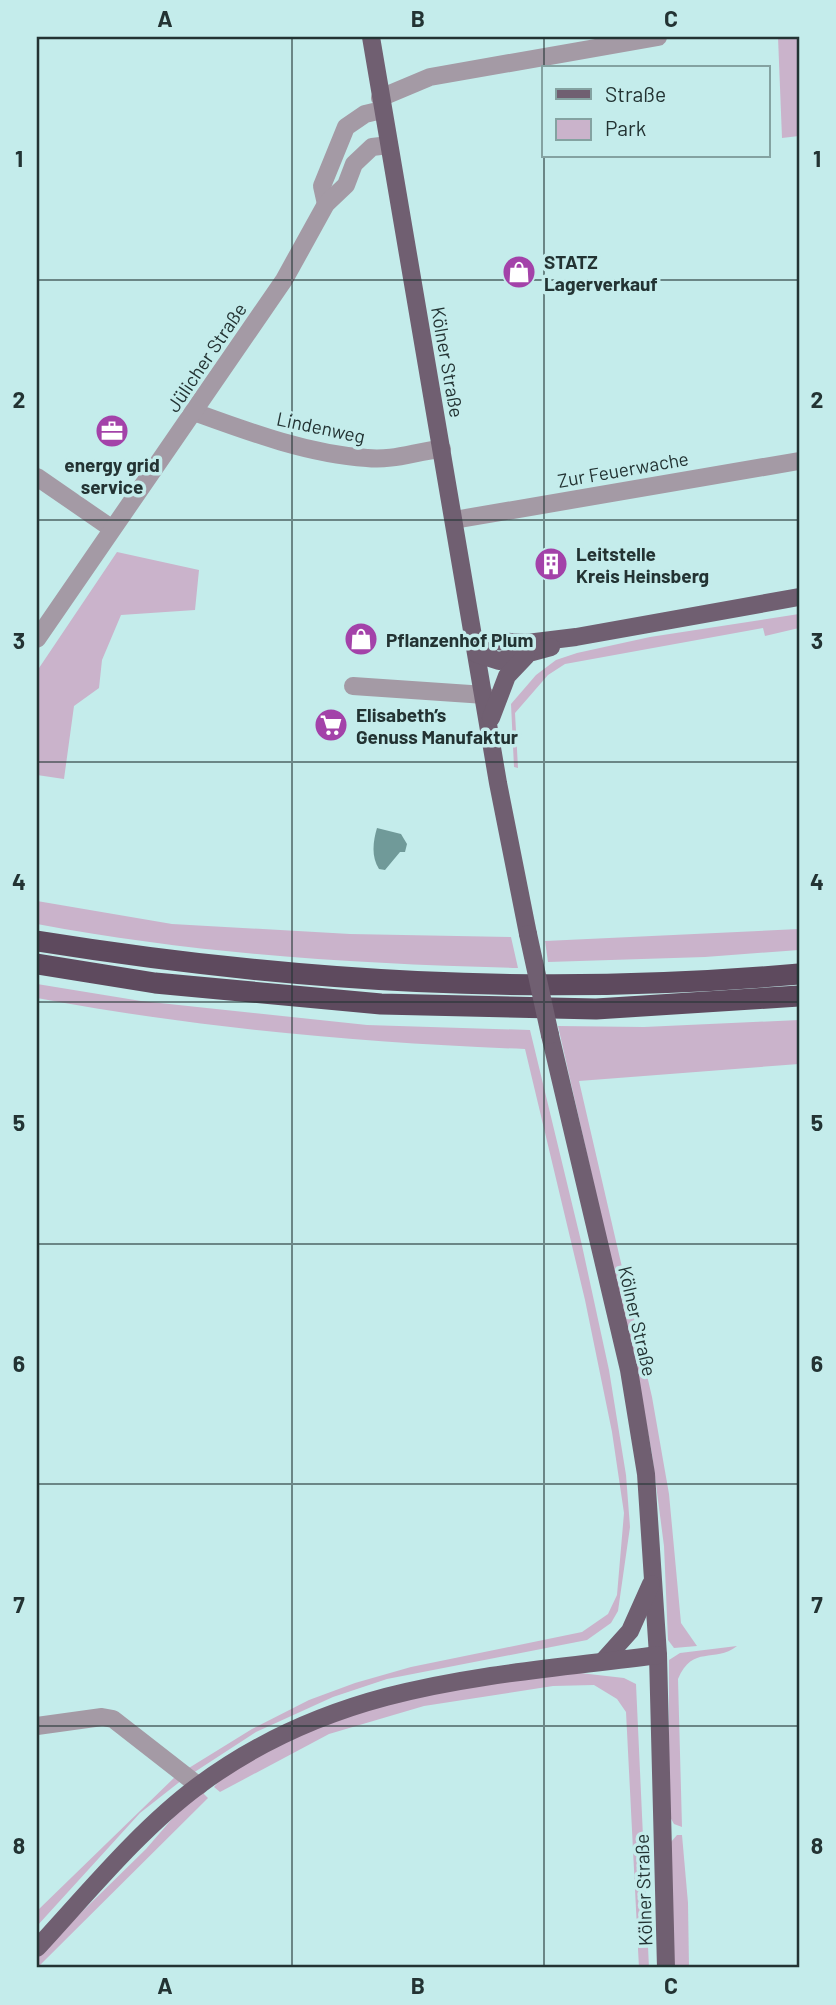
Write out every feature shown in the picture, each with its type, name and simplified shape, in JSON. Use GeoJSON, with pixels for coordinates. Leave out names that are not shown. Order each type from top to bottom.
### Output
{"type":"FeatureCollection","features":[{"type":"Feature","properties":{"kind":"highway"},"geometry":{"type":"LineString","coordinates":[[37,941],[169,962],[366,981],[592,986],[799,974]]}},
{"type":"Feature","properties":{"kind":"highway"},"geometry":{"type":"LineString","coordinates":[[37,964],[155,983],[381,1004],[596,1009],[799,996]]}},
{"type":"Feature","properties":{"kind":"main road","name":"Kölner Straße"},"geometry":{"type":"LineString","coordinates":[[371,37],[489,725],[528,934],[628,1370],[646,1474],[658,1655],[666,1968]]}},
{"type":"Feature","properties":{"kind":"main road"},"geometry":{"type":"LineString","coordinates":[[477,654],[495,641],[527,643],[576,637],[799,597]]}},
{"type":"Feature","properties":{"kind":"main road"},"geometry":{"type":"LineString","coordinates":[[477,654],[499,661],[527,656],[576,637]]}},
{"type":"Feature","properties":{"kind":"main road"},"geometry":{"type":"LineString","coordinates":[[489,725],[507,676],[527,656]]}},
{"type":"Feature","properties":{"kind":"main road"},"geometry":{"type":"LineString","coordinates":[[604,1660],[630,1631],[653,1581]]}},
{"type":"Feature","properties":{"kind":"main road"},"geometry":{"type":"LineString","coordinates":[[37,1948],[159,1819],[199,1786],[279,1737],[364,1701],[451,1681],[658,1655]]}},
{"type":"Feature","properties":{"kind":"street","name":"Jülicher Straße"},"geometry":{"type":"LineString","coordinates":[[326,204],[322,186],[346,127],[430,77],[658,37]]}},
{"type":"Feature","properties":{"kind":"street","name":"Jülicher Straße"},"geometry":{"type":"LineString","coordinates":[[37,639],[284,279],[326,204],[346,185],[354,164],[363,153],[389,145]]}},
{"type":"Feature","properties":{"kind":"street","name":"Lindenweg"},"geometry":{"type":"LineString","coordinates":[[194,412],[252,433],[368,458],[412,456],[425,450],[442,449]]}},
{"type":"Feature","properties":{"kind":"street","name":"Zur Feuerwache"},"geometry":{"type":"LineString","coordinates":[[454,520],[799,461]]}},
{"type":"Feature","properties":{"kind":"street"},"geometry":{"type":"LineString","coordinates":[[37,477],[111,528]]}},
{"type":"Feature","properties":{"kind":"street"},"geometry":{"type":"LineString","coordinates":[[353,686],[485,695]]}},
{"type":"Feature","properties":{"kind":"street"},"geometry":{"type":"LineString","coordinates":[[37,1726],[102,1717],[113,1719],[199,1786]]}},
{"type":"Feature","properties":{"kind":"green space"},"geometry":{"type":"Polygon","coordinates":[[[778,37],[799,37],[799,136],[782,138],[778,37]]]}},
{"type":"Feature","properties":{"kind":"green space"},"geometry":{"type":"Polygon","coordinates":[[[117,552],[199,570],[195,610],[121,615],[102,660],[99,688],[74,706],[64,779],[37,775],[37,671],[117,552]]]}},
{"type":"Feature","properties":{"kind":"green space"},"geometry":{"type":"Polygon","coordinates":[[[799,614],[799,628],[765,636],[763,628],[565,664],[548,675],[515,713],[518,768],[514,767],[511,704],[536,675],[556,660],[650,637],[799,614]]]}},
{"type":"Feature","properties":{"kind":"green space"},"geometry":{"type":"Polygon","coordinates":[[[37,901],[172,924],[350,934],[511,937],[518,968],[276,956],[156,943],[37,924],[37,901]]]}},
{"type":"Feature","properties":{"kind":"green space"},"geometry":{"type":"Polygon","coordinates":[[[799,929],[799,950],[705,957],[548,962],[545,941],[799,929]]]}},
{"type":"Feature","properties":{"kind":"green space"},"geometry":{"type":"Polygon","coordinates":[[[37,984],[141,1001],[367,1025],[530,1030],[609,1370],[626,1475],[630,1527],[618,1611],[611,1623],[587,1640],[387,1679],[333,1697],[256,1732],[190,1775],[184,1771],[252,1729],[309,1700],[411,1667],[582,1632],[608,1614],[617,1595],[624,1513],[612,1432],[585,1300],[525,1049],[280,1033],[158,1018],[37,998],[37,984]]]}},
{"type":"Feature","properties":{"kind":"green space"},"geometry":{"type":"Polygon","coordinates":[[[799,1020],[799,1064],[579,1081],[652,1397],[669,1494],[681,1623],[697,1646],[674,1648],[668,1640],[664,1546],[652,1454],[638,1379],[558,1026],[644,1027],[799,1020]]]}},
{"type":"Feature","properties":{"kind":"green space"},"geometry":{"type":"Polygon","coordinates":[[[737,1646],[720,1654],[697,1658],[684,1668],[678,1679],[682,1827],[674,1824],[669,1815],[669,1660],[680,1653],[737,1646]]]}},
{"type":"Feature","properties":{"kind":"green space"},"geometry":{"type":"Polygon","coordinates":[[[580,1673],[624,1678],[636,1684],[649,1968],[639,1968],[626,1712],[617,1699],[594,1685],[553,1686],[424,1706],[329,1734],[220,1792],[214,1787],[230,1773],[286,1741],[325,1723],[366,1709],[451,1690],[580,1673]]]}},
{"type":"Feature","properties":{"kind":"green space"},"geometry":{"type":"Polygon","coordinates":[[[177,1775],[182,1780],[140,1813],[37,1926],[37,1911],[177,1775]]]}},
{"type":"Feature","properties":{"kind":"green space"},"geometry":{"type":"Polygon","coordinates":[[[203,1793],[208,1798],[37,1968],[37,1958],[48,1945],[146,1849],[185,1804],[203,1793]]]}},
{"type":"Feature","properties":{"kind":"green space"},"geometry":{"type":"Polygon","coordinates":[[[677,1835],[682,1835],[688,1903],[689,1968],[674,1968],[671,1842],[677,1835]]]}},
{"type":"Feature","properties":{"kind":"water"},"geometry":{"type":"Polygon","coordinates":[[[377,828],[401,834],[407,844],[405,852],[400,852],[385,870],[379,869],[374,854],[377,828]]]}},
{"type":"Feature","properties":{"kind":"place","name":"STATZ Lagerverkauf"},"geometry":{"type":"Point","coordinates":[519,272]}},
{"type":"Feature","properties":{"kind":"place","name":"energy grid service"},"geometry":{"type":"Point","coordinates":[112,431]}},
{"type":"Feature","properties":{"kind":"place","name":"Leitstelle Kreis Heinsberg"},"geometry":{"type":"Point","coordinates":[551,564]}},
{"type":"Feature","properties":{"kind":"place","name":"Pflanzenhof Plum"},"geometry":{"type":"Point","coordinates":[361,639]}},
{"type":"Feature","properties":{"kind":"place","name":"Elisabeth’s Genuss Manufaktur"},"geometry":{"type":"Point","coordinates":[331,725]}}]}
